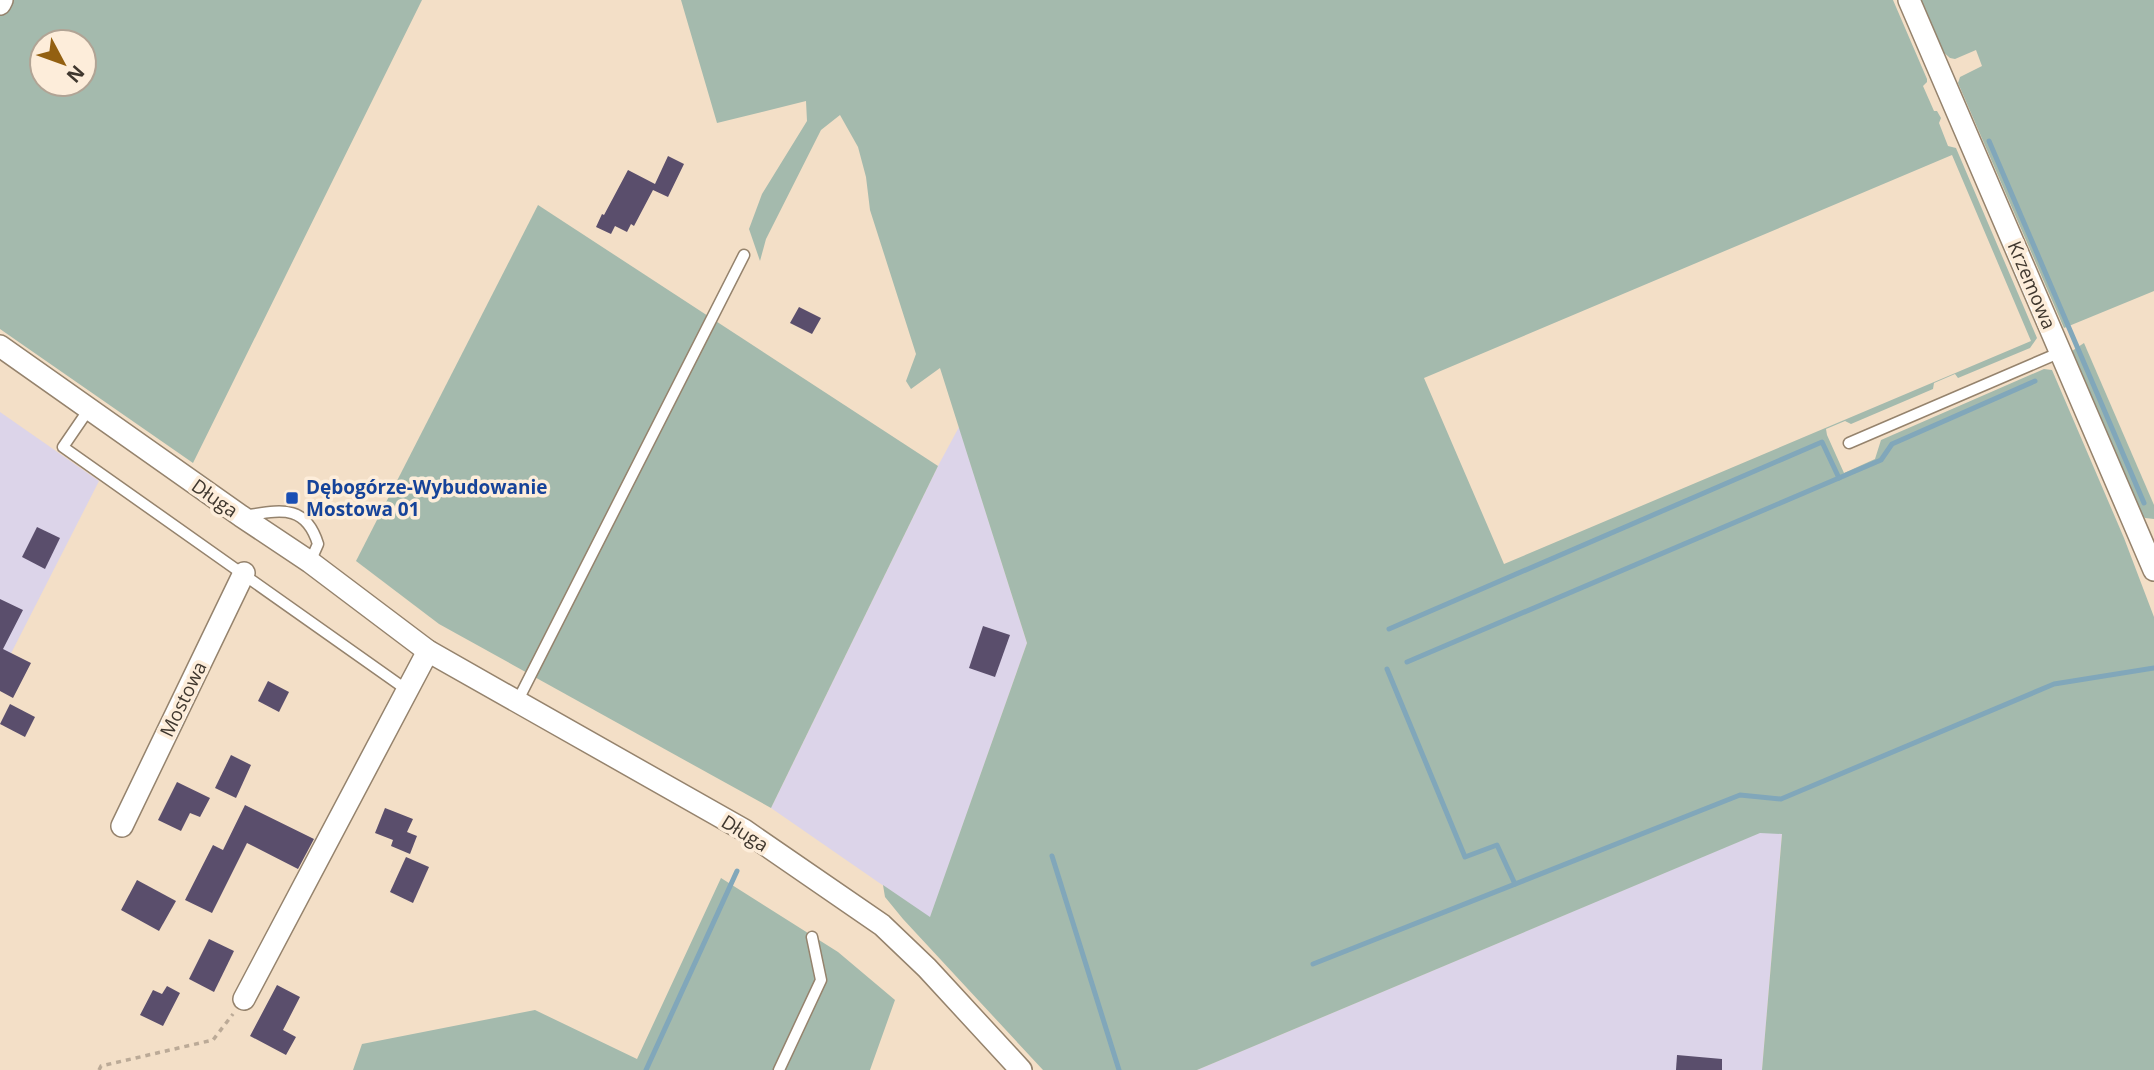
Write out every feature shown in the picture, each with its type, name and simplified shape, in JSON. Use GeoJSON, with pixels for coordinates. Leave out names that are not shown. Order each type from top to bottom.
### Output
{"type":"FeatureCollection","features":[{"type":"Feature","properties":{"kind":"street","name":"Krzemowa"},"geometry":{"type":"LineString","coordinates":[[1909,0],[2154,570]]}},
{"type":"Feature","properties":{"kind":"street","name":"Długa"},"geometry":{"type":"LineString","coordinates":[[0,346],[310,562],[428,651],[744,830],[882,925],[927,968],[1021,1070]]}},
{"type":"Feature","properties":{"kind":"street","name":"Mostowa"},"geometry":{"type":"LineString","coordinates":[[121,826],[244,573]]}},
{"type":"Feature","properties":{"kind":"street"},"geometry":{"type":"LineString","coordinates":[[244,999],[428,651]]}},
{"type":"Feature","properties":{"kind":"lane"},"geometry":{"type":"LineString","coordinates":[[517,702],[744,255]]}},
{"type":"Feature","properties":{"kind":"lane"},"geometry":{"type":"LineString","coordinates":[[1849,443],[2061,352]]}},
{"type":"Feature","properties":{"kind":"lane"},"geometry":{"type":"LineString","coordinates":[[89,409],[63,447],[407,690]]}},
{"type":"Feature","properties":{"kind":"lane"},"geometry":{"type":"LineString","coordinates":[[241,516],[288,511],[305,519],[314,529],[318,544],[310,562]]}},
{"type":"Feature","properties":{"kind":"lane"},"geometry":{"type":"LineString","coordinates":[[779,1070],[821,979],[812,937]]}},
{"type":"Feature","properties":{"kind":"path"},"geometry":{"type":"LineString","coordinates":[[99,1070],[101,1066],[213,1041],[244,999]]}},
{"type":"Feature","properties":{"kind":"shaded area"},"geometry":{"type":"Polygon","coordinates":[[[0,412],[99,481],[0,675],[0,412]]]}},
{"type":"Feature","properties":{"kind":"shaded area"},"geometry":{"type":"Polygon","coordinates":[[[959,427],[1027,643],[930,918],[771,808],[959,427]]]}},
{"type":"Feature","properties":{"kind":"shaded area"},"geometry":{"type":"Polygon","coordinates":[[[1759,833],[1782,833],[1762,1070],[1197,1070],[1759,833]]]}},
{"type":"Feature","properties":{"kind":"green space"},"geometry":{"type":"Polygon","coordinates":[[[0,0],[422,0],[193,463],[0,329],[0,0]]]}},
{"type":"Feature","properties":{"kind":"green space"},"geometry":{"type":"Polygon","coordinates":[[[681,0],[1893,0],[1927,79],[1923,86],[1934,111],[1937,111],[1941,118],[1939,123],[1948,146],[1956,148],[2037,338],[2030,348],[1958,378],[1955,374],[1934,383],[1933,389],[1851,424],[1845,421],[1826,429],[1827,435],[1844,473],[1875,459],[1881,440],[2044,369],[2052,370],[2124,538],[2154,617],[2154,1070],[1762,1070],[1782,834],[1760,833],[1197,1070],[1043,1070],[903,919],[885,897],[883,885],[930,917],[1027,643],[940,368],[911,389],[906,381],[916,354],[870,210],[866,177],[858,147],[840,115],[821,130],[766,239],[760,261],[749,229],[762,194],[807,121],[806,101],[717,123],[681,0]],[[1952,155],[1424,378],[1504,564],[2031,341],[1952,155]]]}},
{"type":"Feature","properties":{"kind":"green space"},"geometry":{"type":"Polygon","coordinates":[[[1921,0],[2154,0],[2154,291],[2064,328],[1958,83],[1960,77],[1982,66],[1976,50],[1955,59],[1942,51],[1921,0]]]}},
{"type":"Feature","properties":{"kind":"green space"},"geometry":{"type":"Polygon","coordinates":[[[538,205],[938,466],[771,808],[439,624],[356,561],[538,205]]]}},
{"type":"Feature","properties":{"kind":"green space"},"geometry":{"type":"Polygon","coordinates":[[[2084,343],[2154,505],[2154,519],[2145,518],[2140,513],[2072,351],[2084,343]]]}},
{"type":"Feature","properties":{"kind":"green space"},"geometry":{"type":"Polygon","coordinates":[[[721,878],[838,952],[895,1000],[870,1070],[353,1070],[362,1044],[535,1010],[637,1059],[721,878]]]}},
{"type":"Feature","properties":{"kind":"building"},"geometry":{"type":"Polygon","coordinates":[[[668,156],[684,164],[668,197],[653,190],[634,226],[631,224],[627,232],[615,226],[611,234],[596,227],[628,170],[655,184],[668,156]]]}},
{"type":"Feature","properties":{"kind":"building"},"geometry":{"type":"Polygon","coordinates":[[[799,307],[821,318],[812,334],[790,323],[799,307]]]}},
{"type":"Feature","properties":{"kind":"building"},"geometry":{"type":"Polygon","coordinates":[[[37,527],[60,538],[45,569],[22,557],[37,527]]]}},
{"type":"Feature","properties":{"kind":"building"},"geometry":{"type":"Polygon","coordinates":[[[0,599],[23,610],[3,649],[31,663],[13,698],[0,691],[0,599]]]}},
{"type":"Feature","properties":{"kind":"building"},"geometry":{"type":"Polygon","coordinates":[[[983,626],[1010,635],[995,677],[969,668],[983,626]]]}},
{"type":"Feature","properties":{"kind":"building"},"geometry":{"type":"Polygon","coordinates":[[[268,681],[289,692],[279,712],[258,701],[268,681]]]}},
{"type":"Feature","properties":{"kind":"building"},"geometry":{"type":"Polygon","coordinates":[[[10,704],[35,717],[25,737],[0,724],[10,704]]]}},
{"type":"Feature","properties":{"kind":"building"},"geometry":{"type":"Polygon","coordinates":[[[231,755],[251,765],[236,798],[215,788],[231,755]]]}},
{"type":"Feature","properties":{"kind":"building"},"geometry":{"type":"Polygon","coordinates":[[[177,782],[210,798],[200,817],[190,813],[181,831],[158,820],[177,782]]]}},
{"type":"Feature","properties":{"kind":"building"},"geometry":{"type":"Polygon","coordinates":[[[245,805],[314,839],[298,869],[247,843],[212,913],[185,900],[213,845],[223,850],[245,805]]]}},
{"type":"Feature","properties":{"kind":"building"},"geometry":{"type":"Polygon","coordinates":[[[385,808],[413,819],[407,832],[417,836],[410,854],[391,846],[393,840],[375,833],[385,808]]]}},
{"type":"Feature","properties":{"kind":"building"},"geometry":{"type":"Polygon","coordinates":[[[406,857],[429,867],[413,903],[390,892],[406,857]]]}},
{"type":"Feature","properties":{"kind":"building"},"geometry":{"type":"Polygon","coordinates":[[[137,880],[176,901],[159,931],[121,910],[137,880]]]}},
{"type":"Feature","properties":{"kind":"building"},"geometry":{"type":"Polygon","coordinates":[[[209,939],[234,951],[214,992],[189,979],[209,939]]]}},
{"type":"Feature","properties":{"kind":"building"},"geometry":{"type":"Polygon","coordinates":[[[277,985],[300,997],[283,1030],[296,1037],[286,1055],[250,1036],[277,985]]]}},
{"type":"Feature","properties":{"kind":"building"},"geometry":{"type":"Polygon","coordinates":[[[167,986],[180,993],[163,1026],[140,1015],[153,990],[162,994],[167,986]]]}},
{"type":"Feature","properties":{"kind":"building"},"geometry":{"type":"Polygon","coordinates":[[[1677,1055],[1722,1059],[1722,1070],[1676,1070],[1677,1055]]]}},
{"type":"Feature","properties":{"kind":"waterway"},"geometry":{"type":"LineString","coordinates":[[1989,141],[2144,503]]}},
{"type":"Feature","properties":{"kind":"waterway"},"geometry":{"type":"LineString","coordinates":[[1389,629],[1822,442],[1839,478],[1881,460],[1892,444],[2035,381]]}},
{"type":"Feature","properties":{"kind":"waterway"},"geometry":{"type":"LineString","coordinates":[[1407,662],[1839,478]]}},
{"type":"Feature","properties":{"kind":"waterway"},"geometry":{"type":"LineString","coordinates":[[1313,964],[1740,795],[1781,799],[2054,684],[2154,668]]}},
{"type":"Feature","properties":{"kind":"waterway"},"geometry":{"type":"LineString","coordinates":[[1387,669],[1465,857],[1497,845],[1515,884]]}},
{"type":"Feature","properties":{"kind":"waterway"},"geometry":{"type":"LineString","coordinates":[[1052,856],[1119,1070]]}},
{"type":"Feature","properties":{"kind":"waterway"},"geometry":{"type":"LineString","coordinates":[[646,1070],[737,871]]}},
{"type":"Feature","properties":{"kind":"place","name":"Dębogórze-Wybudowanie Mostowa 01"},"geometry":{"type":"Point","coordinates":[292,498]}}]}
